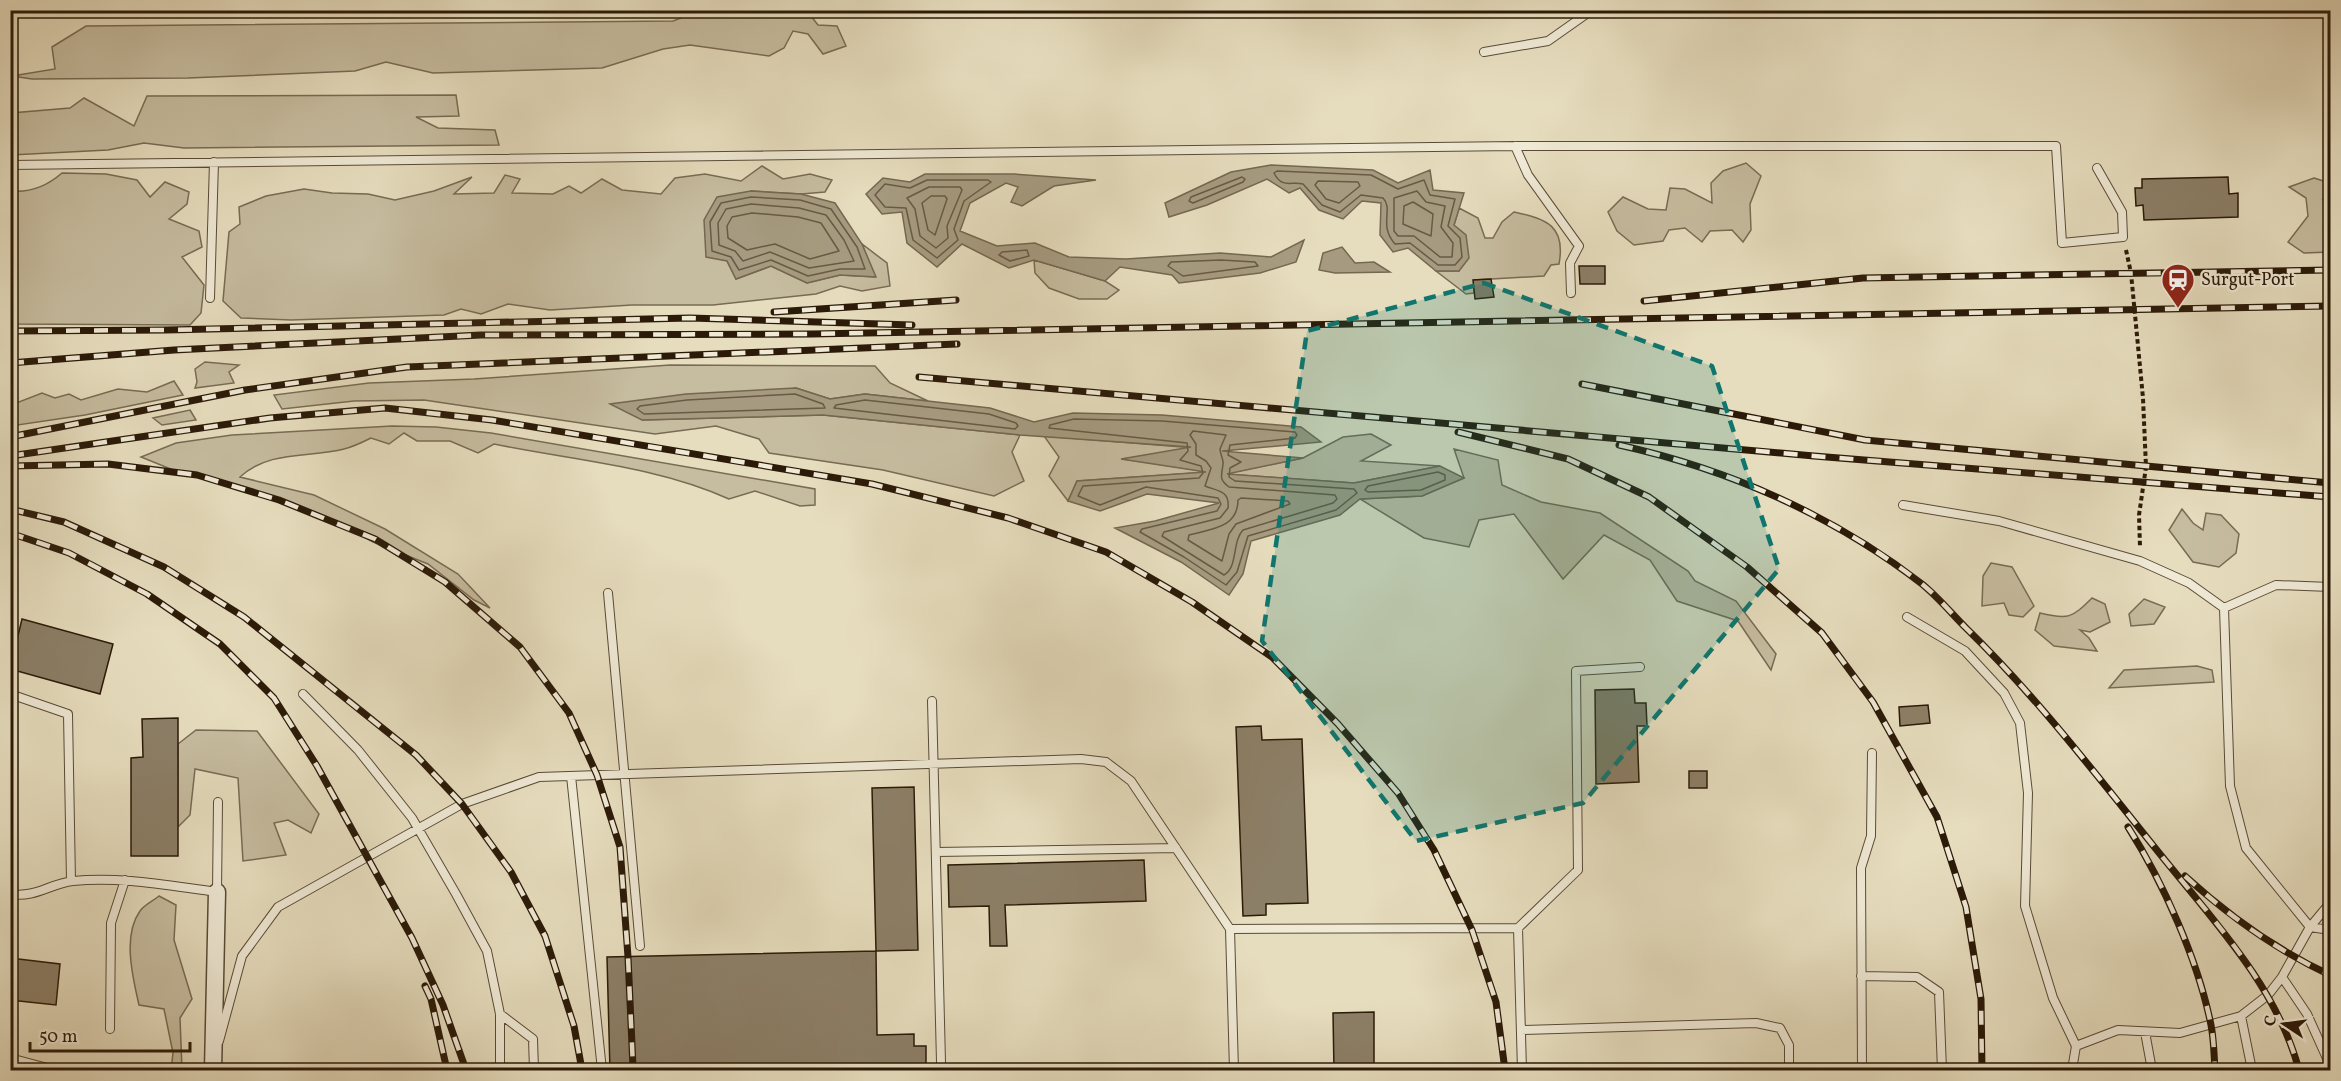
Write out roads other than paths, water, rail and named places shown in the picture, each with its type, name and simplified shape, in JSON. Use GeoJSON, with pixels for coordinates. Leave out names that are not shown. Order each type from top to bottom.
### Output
{"type":"FeatureCollection","features":[{"type":"Feature","properties":{"kind":"street"},"geometry":{"type":"LineString","coordinates":[[213,1067],[217,892]]}},
{"type":"Feature","properties":{"kind":"lane"},"geometry":{"type":"LineString","coordinates":[[1484,52],[1548,41],[1592,10]]}},
{"type":"Feature","properties":{"kind":"lane"},"geometry":{"type":"LineString","coordinates":[[1515,146],[1528,175],[1579,246],[1570,263],[1571,293]]}},
{"type":"Feature","properties":{"kind":"lane"},"geometry":{"type":"LineString","coordinates":[[10,165],[1515,146],[2056,146],[2062,243],[2123,237],[2122,212],[2097,168]]}},
{"type":"Feature","properties":{"kind":"lane"},"geometry":{"type":"LineString","coordinates":[[210,298],[214,162]]}},
{"type":"Feature","properties":{"kind":"lane"},"geometry":{"type":"LineString","coordinates":[[1903,505],[1999,521],[2140,561],[2189,583],[2224,608]]}},
{"type":"Feature","properties":{"kind":"lane"},"geometry":{"type":"LineString","coordinates":[[2224,608],[2276,585],[2331,587]]}},
{"type":"Feature","properties":{"kind":"lane"},"geometry":{"type":"LineString","coordinates":[[608,593],[640,946]]}},
{"type":"Feature","properties":{"kind":"lane"},"geometry":{"type":"LineString","coordinates":[[2224,608],[2230,786],[2246,848],[2310,927],[2331,930]]}},
{"type":"Feature","properties":{"kind":"lane"},"geometry":{"type":"LineString","coordinates":[[1907,617],[1965,651],[2004,693],[2020,723],[2028,793],[2025,906],[2053,998],[2076,1046],[2072,1071]]}},
{"type":"Feature","properties":{"kind":"lane"},"geometry":{"type":"LineString","coordinates":[[1230,929],[1518,928],[1578,870],[1576,670],[1640,667]]}},
{"type":"Feature","properties":{"kind":"lane"},"geometry":{"type":"LineString","coordinates":[[10,694],[68,714],[71,881]]}},
{"type":"Feature","properties":{"kind":"lane"},"geometry":{"type":"LineString","coordinates":[[303,694],[358,750],[412,818],[487,951],[500,1014],[500,1071]]}},
{"type":"Feature","properties":{"kind":"lane"},"geometry":{"type":"LineString","coordinates":[[932,701],[941,1062]]}},
{"type":"Feature","properties":{"kind":"lane"},"geometry":{"type":"LineString","coordinates":[[1862,1071],[1861,868],[1871,836],[1872,753]]}},
{"type":"Feature","properties":{"kind":"lane"},"geometry":{"type":"LineString","coordinates":[[213,1067],[242,956],[278,908],[462,804],[539,777],[1081,759],[1106,762],[1131,781],[1230,929],[1234,1071]]}},
{"type":"Feature","properties":{"kind":"lane"},"geometry":{"type":"LineString","coordinates":[[571,776],[602,1071]]}},
{"type":"Feature","properties":{"kind":"lane"},"geometry":{"type":"LineString","coordinates":[[10,894],[27,896],[71,881],[125,880],[217,892],[218,802]]}},
{"type":"Feature","properties":{"kind":"lane"},"geometry":{"type":"LineString","coordinates":[[936,852],[1176,848]]}},
{"type":"Feature","properties":{"kind":"lane"},"geometry":{"type":"LineString","coordinates":[[110,1029],[111,922],[125,880]]}},
{"type":"Feature","properties":{"kind":"lane"},"geometry":{"type":"LineString","coordinates":[[2076,1046],[2118,1030],[2180,1033],[2241,1016],[2268,995],[2282,977],[2310,927],[2331,903]]}},
{"type":"Feature","properties":{"kind":"lane"},"geometry":{"type":"LineString","coordinates":[[1518,928],[1522,1071]]}},
{"type":"Feature","properties":{"kind":"lane"},"geometry":{"type":"LineString","coordinates":[[1861,976],[1917,977],[1939,992],[1942,1071]]}},
{"type":"Feature","properties":{"kind":"lane"},"geometry":{"type":"LineString","coordinates":[[2282,977],[2307,1014],[2331,1065]]}},
{"type":"Feature","properties":{"kind":"lane"},"geometry":{"type":"LineString","coordinates":[[500,1014],[533,1039],[534,1071]]}},
{"type":"Feature","properties":{"kind":"lane"},"geometry":{"type":"LineString","coordinates":[[2241,1016],[2252,1071]]}},
{"type":"Feature","properties":{"kind":"lane"},"geometry":{"type":"LineString","coordinates":[[1521,1030],[1756,1023],[1780,1028],[1789,1045],[1789,1071]]}},
{"type":"Feature","properties":{"kind":"lane"},"geometry":{"type":"LineString","coordinates":[[2145,1032],[2152,1071]]}},
{"type":"Feature","properties":{"kind":"lane"},"geometry":{"type":"LineString","coordinates":[[10,1058],[55,1071]]}},
{"type":"Feature","properties":{"kind":"water"},"geometry":{"type":"Polygon","coordinates":[[[1271,165],[1373,170],[1398,183],[1430,170],[1433,190],[1464,193],[1454,225],[1466,235],[1469,258],[1459,271],[1436,271],[1408,248],[1393,252],[1380,235],[1381,203],[1362,201],[1343,219],[1319,210],[1300,188],[1289,193],[1267,179],[1207,205],[1169,217],[1165,203],[1231,172],[1271,165]]]}},
{"type":"Feature","properties":{"kind":"water"},"geometry":{"type":"Polygon","coordinates":[[[925,174],[1014,174],[1096,180],[1054,186],[1022,206],[1011,202],[1018,187],[1006,183],[970,203],[960,231],[997,246],[1035,243],[1069,257],[1126,259],[1220,253],[1271,257],[1304,240],[1296,262],[1260,273],[1179,283],[1172,275],[1120,267],[1105,281],[1034,260],[1009,268],[962,244],[937,267],[907,243],[902,212],[882,214],[866,194],[883,178],[910,182],[925,174]]]}},
{"type":"Feature","properties":{"kind":"water"},"geometry":{"type":"Polygon","coordinates":[[[751,191],[801,194],[835,203],[862,244],[876,277],[840,275],[807,283],[771,266],[736,279],[727,261],[706,257],[704,220],[717,197],[751,191]]]}},
{"type":"Feature","properties":{"kind":"water"},"geometry":{"type":"Polygon","coordinates":[[[1342,247],[1355,263],[1374,262],[1390,272],[1335,273],[1319,270],[1323,253],[1342,247]]]}},
{"type":"Feature","properties":{"kind":"water"},"geometry":{"type":"Polygon","coordinates":[[[796,388],[830,399],[865,394],[990,408],[1034,422],[1073,413],[1162,415],[1301,427],[1321,442],[1222,451],[1303,458],[1227,474],[1354,483],[1440,466],[1464,478],[1422,496],[1360,499],[1340,515],[1251,541],[1243,574],[1229,595],[1181,562],[1115,528],[1155,521],[1219,503],[1147,494],[1100,511],[1068,501],[1077,481],[1206,472],[1121,459],[1191,447],[1020,435],[823,415],[642,420],[610,404],[686,394],[796,388]]]}},
{"type":"Feature","properties":{"kind":"railway"},"geometry":{"type":"LineString","coordinates":[[1644,301],[1863,278],[2330,270]]}},
{"type":"Feature","properties":{"kind":"railway"},"geometry":{"type":"LineString","coordinates":[[774,312],[956,300]]}},
{"type":"Feature","properties":{"kind":"railway"},"geometry":{"type":"LineString","coordinates":[[10,363],[174,350],[481,335],[812,334],[2330,306]]}},
{"type":"Feature","properties":{"kind":"railway"},"geometry":{"type":"LineString","coordinates":[[10,331],[166,330],[690,318],[912,325]]}},
{"type":"Feature","properties":{"kind":"railway"},"geometry":{"type":"LineString","coordinates":[[10,437],[245,390],[407,367],[957,344]]}},
{"type":"Feature","properties":{"kind":"railway"},"geometry":{"type":"LineString","coordinates":[[919,377],[1814,456],[2330,497]]}},
{"type":"Feature","properties":{"kind":"railway"},"geometry":{"type":"LineString","coordinates":[[1582,384],[1865,440],[2330,483]]}},
{"type":"Feature","properties":{"kind":"railway"},"geometry":{"type":"LineString","coordinates":[[10,456],[270,418],[385,408],[492,420],[872,484],[1008,518],[1106,552],[1192,602],[1272,657],[1338,724],[1398,793],[1434,850],[1472,930],[1496,1002],[1505,1070]]}},
{"type":"Feature","properties":{"kind":"railway"},"geometry":{"type":"LineString","coordinates":[[1458,432],[1568,459],[1649,497],[1747,567],[1822,633],[1873,702],[1937,817],[1966,907],[1981,999],[1982,1070]]}},
{"type":"Feature","properties":{"kind":"railway"},"geometry":{"type":"LineString","coordinates":[[1619,445],[1700,467],[1778,498],[1852,537],[1888,559],[1928,589],[2018,682],[2221,929],[2259,983],[2275,1011],[2289,1040],[2299,1070]]}},
{"type":"Feature","properties":{"kind":"railway"},"geometry":{"type":"LineString","coordinates":[[10,466],[108,464],[197,475],[279,500],[375,539],[445,582],[520,647],[569,713],[597,775],[620,847],[633,1067]]}},
{"type":"Feature","properties":{"kind":"railway"},"geometry":{"type":"LineString","coordinates":[[10,509],[64,522],[164,567],[244,617],[416,755],[462,804],[511,872],[545,936],[574,1026],[582,1070]]}},
{"type":"Feature","properties":{"kind":"railway"},"geometry":{"type":"LineString","coordinates":[[10,533],[69,553],[147,594],[220,644],[274,698],[317,766],[412,938],[443,1005],[466,1070]]}},
{"type":"Feature","properties":{"kind":"railway"},"geometry":{"type":"LineString","coordinates":[[2128,827],[2154,872],[2188,948],[2211,1025],[2215,1070]]}},
{"type":"Feature","properties":{"kind":"railway"},"geometry":{"type":"LineString","coordinates":[[2185,876],[2254,931],[2291,955],[2330,975]]}},
{"type":"Feature","properties":{"kind":"railway"},"geometry":{"type":"LineString","coordinates":[[425,986],[431,999],[447,1070]]}},
{"type":"Feature","properties":{"kind":"place","name":"Surgut-Port"},"geometry":{"type":"Point","coordinates":[2178,309]}}]}
